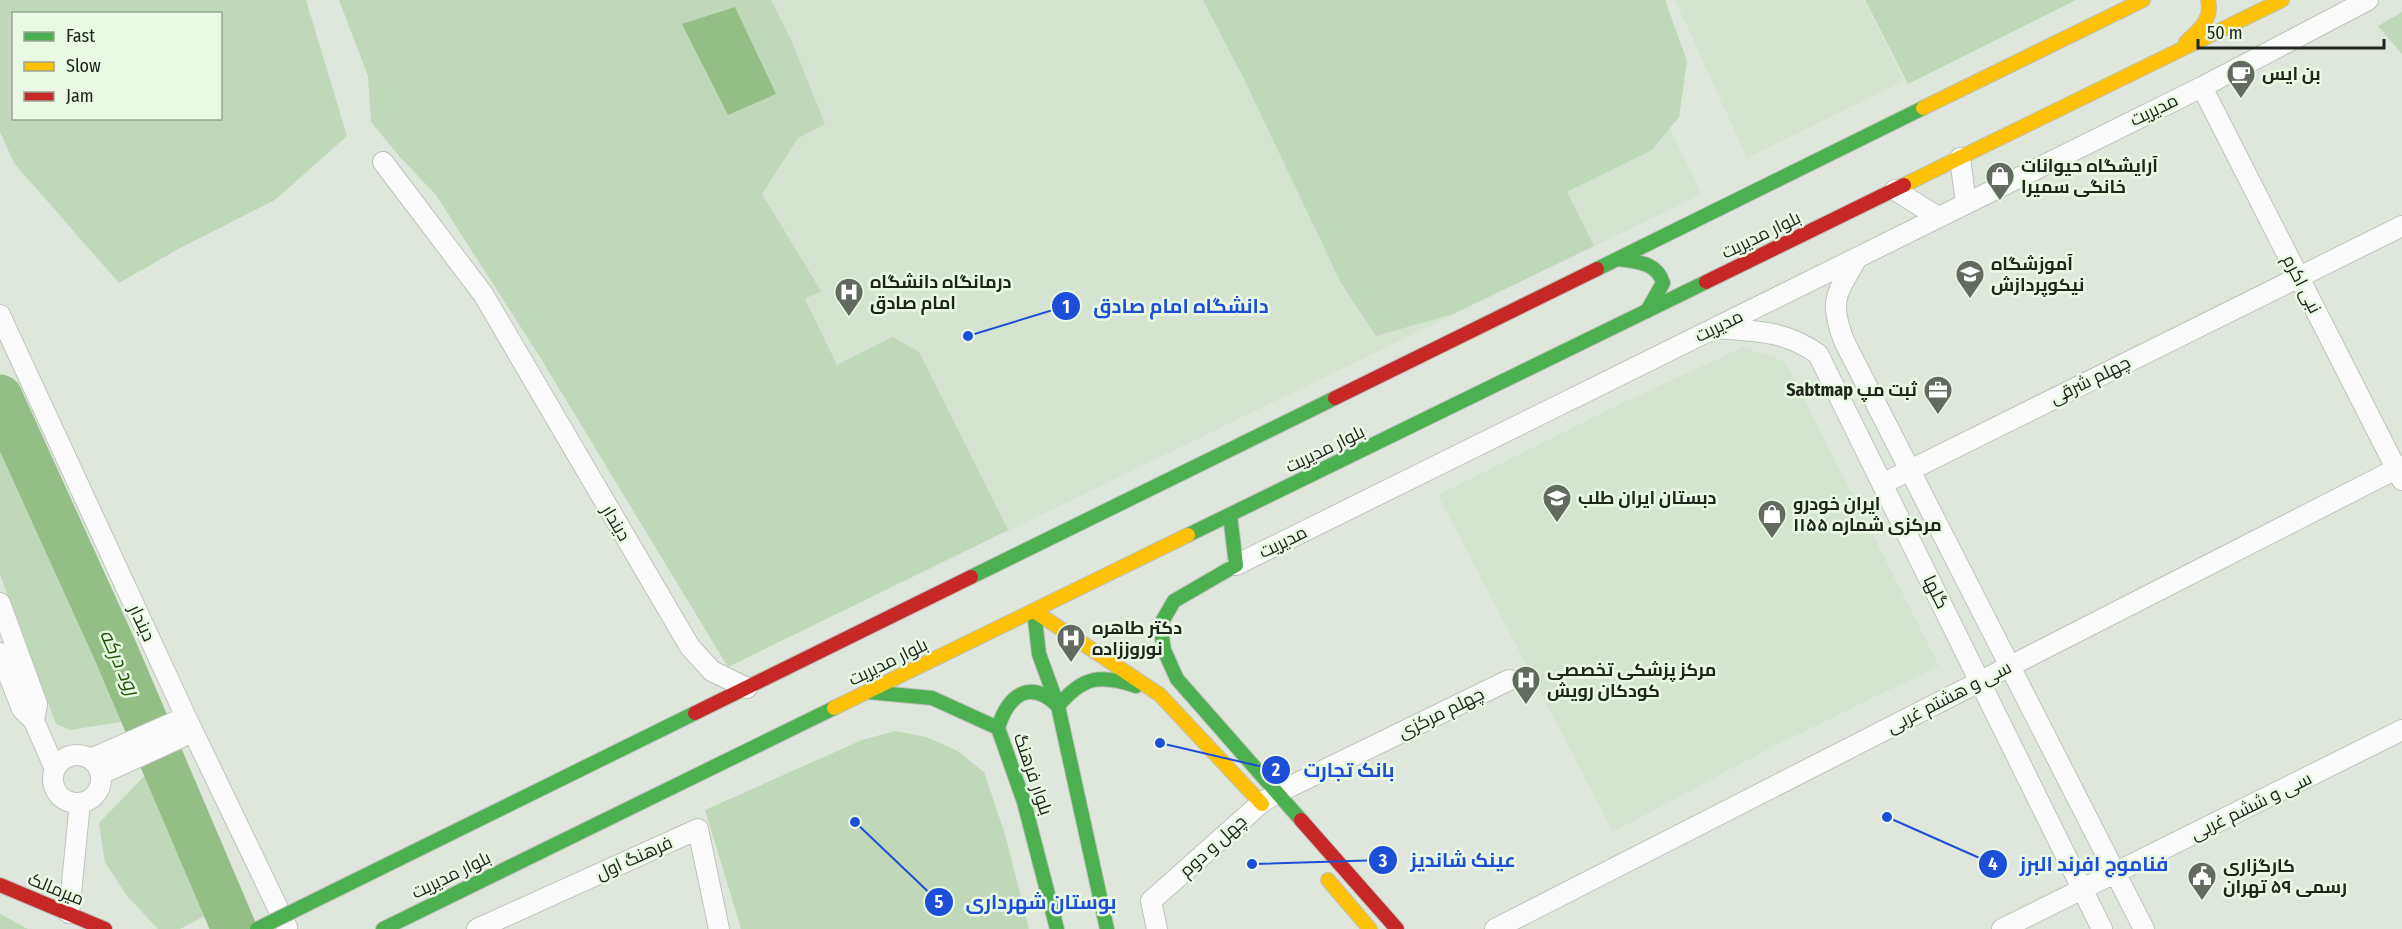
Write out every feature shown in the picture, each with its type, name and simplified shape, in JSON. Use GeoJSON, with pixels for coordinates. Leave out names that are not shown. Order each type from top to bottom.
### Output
{"type":"FeatureCollection","features":[{"type":"Feature","properties":{"kind":"main road","name":"بلوار مدیریت"},"geometry":{"type":"LineString","coordinates":[[257,929],[2143,0]]}},
{"type":"Feature","properties":{"kind":"main road"},"geometry":{"type":"LineString","coordinates":[[2173,53],[2208,18],[2211,9],[2208,0]]}},
{"type":"Feature","properties":{"kind":"main road","name":"بلوار مدیریت"},"geometry":{"type":"LineString","coordinates":[[383,929],[2282,0]]}},
{"type":"Feature","properties":{"kind":"main road"},"geometry":{"type":"LineString","coordinates":[[1619,259],[1646,264],[1657,269],[1662,275],[1663,283],[1647,311]]}},
{"type":"Feature","properties":{"kind":"main road"},"geometry":{"type":"LineString","coordinates":[[1230,515],[1236,565],[1174,600],[1161,624],[1161,644],[1177,679],[1269,803]]}},
{"type":"Feature","properties":{"kind":"main road"},"geometry":{"type":"LineString","coordinates":[[1034,611],[1160,695],[1397,929]]}},
{"type":"Feature","properties":{"kind":"main road","name":"بلوار فرهنگ"},"geometry":{"type":"LineString","coordinates":[[1034,611],[1039,654],[1058,706],[1107,929]]}},
{"type":"Feature","properties":{"kind":"main road"},"geometry":{"type":"LineString","coordinates":[[998,728],[1002,711],[1011,699],[1027,691],[1044,694],[1058,706],[1082,681],[1094,678],[1122,680],[1160,695]]}},
{"type":"Feature","properties":{"kind":"main road","name":"بلوار فرهنگ"},"geometry":{"type":"LineString","coordinates":[[868,692],[932,698],[998,728],[1017,778],[1041,859],[1057,929]]}},
{"type":"Feature","properties":{"kind":"main road"},"geometry":{"type":"LineString","coordinates":[[1316,866],[1370,929]]}},
{"type":"Feature","properties":{"kind":"main road","name":"میرمالک"},"geometry":{"type":"LineString","coordinates":[[0,885],[101,928]]}},
{"type":"Feature","properties":{"kind":"street","name":"مدیریت"},"geometry":{"type":"LineString","coordinates":[[1236,565],[2202,87],[2368,0]]}},
{"type":"Feature","properties":{"kind":"street","name":"نبی اکرم"},"geometry":{"type":"LineString","coordinates":[[2202,87],[2400,472]]}},
{"type":"Feature","properties":{"kind":"street"},"geometry":{"type":"LineString","coordinates":[[1960,158],[1966,204]]}},
{"type":"Feature","properties":{"kind":"street","name":"دیندار"},"geometry":{"type":"LineString","coordinates":[[383,162],[483,294],[690,647],[712,670],[741,691]]}},
{"type":"Feature","properties":{"kind":"street"},"geometry":{"type":"LineString","coordinates":[[1895,190],[1938,217]]}},
{"type":"Feature","properties":{"kind":"street","name":"چهلم شرقی"},"geometry":{"type":"LineString","coordinates":[[1882,483],[2402,225]]}},
{"type":"Feature","properties":{"kind":"street","name":"گلها"},"geometry":{"type":"LineString","coordinates":[[1857,258],[1835,298],[1837,321],[1844,340],[2144,929]]}},
{"type":"Feature","properties":{"kind":"street","name":"دیندار"},"geometry":{"type":"LineString","coordinates":[[0,315],[189,725],[288,929]]}},
{"type":"Feature","properties":{"kind":"street","name":"گلها"},"geometry":{"type":"LineString","coordinates":[[1714,328],[1774,332],[1802,342],[1818,354],[2102,929]]}},
{"type":"Feature","properties":{"kind":"street","name":"سی و هشتم غربی"},"geometry":{"type":"LineString","coordinates":[[1495,929],[1980,681],[2400,472]]}},
{"type":"Feature","properties":{"kind":"street"},"geometry":{"type":"LineString","coordinates":[[0,603],[37,704],[34,721]]}},
{"type":"Feature","properties":{"kind":"street"},"geometry":{"type":"LineString","coordinates":[[0,652],[22,709],[34,721],[55,769],[53,785],[56,793],[70,803],[92,799],[97,793],[100,786],[96,767],[75,755],[67,757],[55,769]]}},
{"type":"Feature","properties":{"kind":"street","name":"چهلم مرکزی"},"geometry":{"type":"LineString","coordinates":[[1269,803],[1509,680]]}},
{"type":"Feature","properties":{"kind":"street"},"geometry":{"type":"LineString","coordinates":[[96,767],[189,725]]}},
{"type":"Feature","properties":{"kind":"street","name":"سی و ششم غربی"},"geometry":{"type":"LineString","coordinates":[[2002,929],[2402,730]]}},
{"type":"Feature","properties":{"kind":"street"},"geometry":{"type":"LineString","coordinates":[[69,914],[80,803]]}},
{"type":"Feature","properties":{"kind":"street","name":"چهل و دوم"},"geometry":{"type":"LineString","coordinates":[[1157,929],[1151,901],[1269,803]]}},
{"type":"Feature","properties":{"kind":"street","name":"فرهنگ اول"},"geometry":{"type":"LineString","coordinates":[[477,929],[698,829],[719,929]]}},
{"type":"Feature","properties":{"kind":"shaded area"},"geometry":{"type":"Polygon","coordinates":[[[0,0],[306,0],[347,136],[275,200],[180,248],[119,283],[14,163],[0,132],[0,0]]]}},
{"type":"Feature","properties":{"kind":"shaded area"},"geometry":{"type":"Polygon","coordinates":[[[339,0],[1606,0],[1702,194],[728,667],[540,357],[436,195],[371,122],[368,76],[339,0]]]}},
{"type":"Feature","properties":{"kind":"shaded area"},"geometry":{"type":"Polygon","coordinates":[[[339,0],[771,0],[792,42],[825,124],[798,138],[762,194],[821,291],[805,299],[837,365],[893,337],[919,352],[1008,530],[728,667],[540,357],[436,195],[371,122],[368,76],[339,0]]]}},
{"type":"Feature","properties":{"kind":"shaded area"},"geometry":{"type":"Polygon","coordinates":[[[1203,0],[1665,0],[1687,61],[1679,117],[1652,150],[1567,192],[1594,246],[1453,314],[1376,336],[1341,283],[1244,79],[1203,0]]]}},
{"type":"Feature","properties":{"kind":"shaded area"},"geometry":{"type":"Polygon","coordinates":[[[1675,0],[1864,0],[1904,81],[1747,158],[1675,0]]]}},
{"type":"Feature","properties":{"kind":"shaded area"},"geometry":{"type":"Polygon","coordinates":[[[1865,0],[2076,0],[1908,84],[1865,0]]]}},
{"type":"Feature","properties":{"kind":"shaded area"},"geometry":{"type":"Polygon","coordinates":[[[735,7],[776,94],[728,115],[682,24],[735,7]]]}},
{"type":"Feature","properties":{"kind":"shaded area"},"geometry":{"type":"Polygon","coordinates":[[[2402,12],[2402,54],[2378,26],[2402,12]]]}},
{"type":"Feature","properties":{"kind":"shaded area"},"geometry":{"type":"Polygon","coordinates":[[[1743,347],[1785,361],[1939,666],[1776,745],[1613,832],[1438,495],[1603,412],[1743,347]]]}},
{"type":"Feature","properties":{"kind":"shaded area"},"geometry":{"type":"Polygon","coordinates":[[[0,427],[77,605],[133,720],[70,730],[56,724],[0,575],[0,427]]]}},
{"type":"Feature","properties":{"kind":"shaded area"},"geometry":{"type":"Polygon","coordinates":[[[895,731],[926,737],[956,750],[984,772],[1005,834],[1029,929],[741,929],[705,810],[862,740],[895,731]]]}},
{"type":"Feature","properties":{"kind":"shaded area"},"geometry":{"type":"Polygon","coordinates":[[[155,765],[218,909],[180,929],[158,929],[127,896],[105,862],[99,823],[155,765]]]}},
{"type":"Feature","properties":{"kind":"shaded area"},"geometry":{"type":"Polygon","coordinates":[[[0,914],[28,929],[0,929],[0,914]]]}},
{"type":"Feature","properties":{"kind":"waterway","name":"رود درکه"},"geometry":{"type":"LineString","coordinates":[[0,397],[115,650],[234,929]]}},
{"type":"Feature","properties":{"kind":"traffic: fast"},"geometry":{"type":"LineString","coordinates":[[1597,269],[1923,108]]}},
{"type":"Feature","properties":{"kind":"traffic: fast"},"geometry":{"type":"LineString","coordinates":[[1619,259],[1646,264],[1660,276],[1663,283],[1647,311]]}},
{"type":"Feature","properties":{"kind":"traffic: fast"},"geometry":{"type":"LineString","coordinates":[[1188,535],[1706,282]]}},
{"type":"Feature","properties":{"kind":"traffic: fast"},"geometry":{"type":"LineString","coordinates":[[971,577],[1335,398]]}},
{"type":"Feature","properties":{"kind":"traffic: fast"},"geometry":{"type":"LineString","coordinates":[[1230,515],[1236,565],[1174,601],[1163,620],[1161,630],[1164,650],[1177,679],[1301,820]]}},
{"type":"Feature","properties":{"kind":"traffic: fast"},"geometry":{"type":"LineString","coordinates":[[1034,611],[1039,654],[1058,706],[1107,929]]}},
{"type":"Feature","properties":{"kind":"traffic: fast"},"geometry":{"type":"LineString","coordinates":[[1058,706],[1084,683],[1093,680],[1112,680],[1136,686]]}},
{"type":"Feature","properties":{"kind":"traffic: fast"},"geometry":{"type":"LineString","coordinates":[[868,692],[932,698],[998,728],[1024,802],[1057,929]]}},
{"type":"Feature","properties":{"kind":"traffic: fast"},"geometry":{"type":"LineString","coordinates":[[998,728],[1008,707],[1021,694],[1038,693],[1058,706]]}},
{"type":"Feature","properties":{"kind":"traffic: fast"},"geometry":{"type":"LineString","coordinates":[[383,929],[834,708]]}},
{"type":"Feature","properties":{"kind":"traffic: fast"},"geometry":{"type":"LineString","coordinates":[[340,888],[695,713]]}},
{"type":"Feature","properties":{"kind":"traffic: fast"},"geometry":{"type":"LineString","coordinates":[[257,929],[340,888]]}},
{"type":"Feature","properties":{"kind":"traffic: slow"},"geometry":{"type":"LineString","coordinates":[[1923,108],[2143,0]]}},
{"type":"Feature","properties":{"kind":"traffic: slow"},"geometry":{"type":"LineString","coordinates":[[2186,42],[2207,18],[2208,0]]}},
{"type":"Feature","properties":{"kind":"traffic: slow"},"geometry":{"type":"LineString","coordinates":[[1904,185],[2282,0]]}},
{"type":"Feature","properties":{"kind":"traffic: slow"},"geometry":{"type":"LineString","coordinates":[[834,708],[1188,535]]}},
{"type":"Feature","properties":{"kind":"traffic: slow"},"geometry":{"type":"LineString","coordinates":[[1034,611],[1160,695],[1262,804]]}},
{"type":"Feature","properties":{"kind":"traffic: slow"},"geometry":{"type":"LineString","coordinates":[[1328,880],[1370,929]]}},
{"type":"Feature","properties":{"kind":"traffic: jam"},"geometry":{"type":"LineString","coordinates":[[1706,282],[1904,185]]}},
{"type":"Feature","properties":{"kind":"traffic: jam"},"geometry":{"type":"LineString","coordinates":[[1335,398],[1597,269]]}},
{"type":"Feature","properties":{"kind":"traffic: jam"},"geometry":{"type":"LineString","coordinates":[[695,713],[971,577]]}},
{"type":"Feature","properties":{"kind":"traffic: jam"},"geometry":{"type":"LineString","coordinates":[[1301,820],[1397,929]]}},
{"type":"Feature","properties":{"kind":"traffic: jam"},"geometry":{"type":"LineString","coordinates":[[0,885],[105,929]]}},
{"type":"Feature","properties":{"kind":"place","name":"بن ایس"},"geometry":{"type":"Point","coordinates":[2241,100]}},
{"type":"Feature","properties":{"kind":"place","name":"آرایشگاه حیوانات خانگی سمیرا"},"geometry":{"type":"Point","coordinates":[2000,202]}},
{"type":"Feature","properties":{"kind":"place","name":"آموزشگاه نیکوپردازش"},"geometry":{"type":"Point","coordinates":[1970,300]}},
{"type":"Feature","properties":{"kind":"place","name":"درمانگاه دانشگاه امام صادق"},"geometry":{"type":"Point","coordinates":[849,318]}},
{"type":"Feature","properties":{"kind":"place","name":"دانشگاه امام صادق"},"geometry":{"type":"Point","coordinates":[968,336]}},
{"type":"Feature","properties":{"kind":"place","name":"Sabtmap ثبت مپ"},"geometry":{"type":"Point","coordinates":[1938,416]}},
{"type":"Feature","properties":{"kind":"place","name":"دبستان ایران طلب"},"geometry":{"type":"Point","coordinates":[1557,524]}},
{"type":"Feature","properties":{"kind":"place","name":"ایران خودرو مرکزی شماره ۱۱۵۵"},"geometry":{"type":"Point","coordinates":[1772,540]}},
{"type":"Feature","properties":{"kind":"place","name":"دکتر طاهره نوروززاده"},"geometry":{"type":"Point","coordinates":[1071,664]}},
{"type":"Feature","properties":{"kind":"place","name":"مرکز پزشکی تخصصی کودکان رویش"},"geometry":{"type":"Point","coordinates":[1526,706]}},
{"type":"Feature","properties":{"kind":"place","name":"بانک تجارت"},"geometry":{"type":"Point","coordinates":[1160,743]}},
{"type":"Feature","properties":{"kind":"place","name":"فناموج افرند البرز"},"geometry":{"type":"Point","coordinates":[1887,817]}},
{"type":"Feature","properties":{"kind":"place","name":"بوستان شهرداری"},"geometry":{"type":"Point","coordinates":[855,822]}},
{"type":"Feature","properties":{"kind":"place","name":"عینک شاندیز"},"geometry":{"type":"Point","coordinates":[1252,864]}},
{"type":"Feature","properties":{"kind":"place","name":"کارگزاری رسمی ۵۹ تهران"},"geometry":{"type":"Point","coordinates":[2202,902]}}]}
